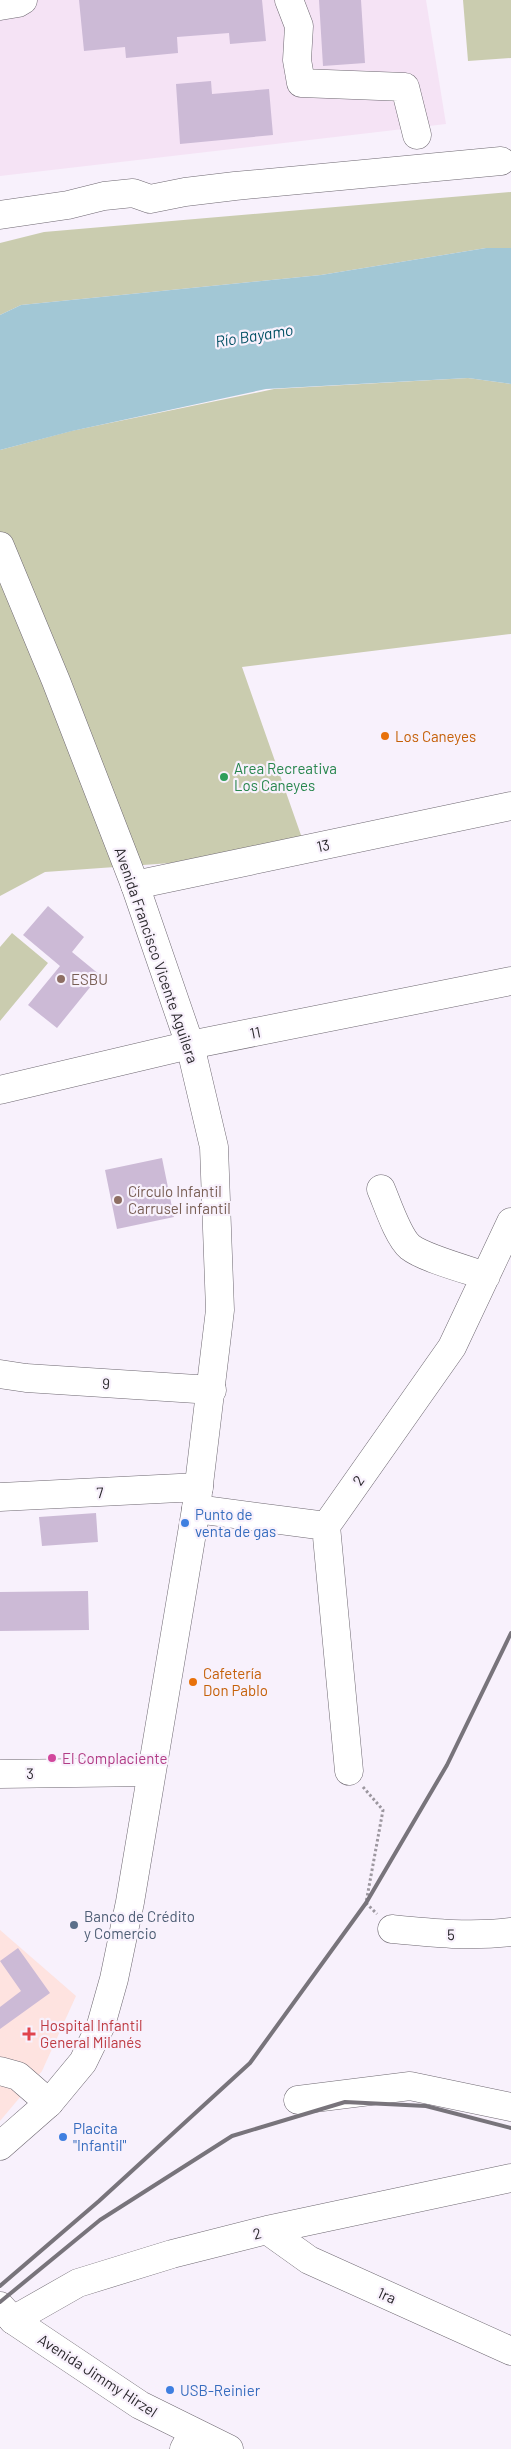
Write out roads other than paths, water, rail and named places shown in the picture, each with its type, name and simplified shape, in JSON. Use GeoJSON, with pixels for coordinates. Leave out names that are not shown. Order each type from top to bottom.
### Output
{"type":"FeatureCollection","features":[{"type":"Feature","properties":{"kind":"street"},"geometry":{"type":"LineString","coordinates":[[0,6],[18,3],[23,0]]}},
{"type":"Feature","properties":{"kind":"street"},"geometry":{"type":"LineString","coordinates":[[289,0],[299,26],[297,60],[301,83],[405,87],[417,135]]}},
{"type":"Feature","properties":{"kind":"street"},"geometry":{"type":"LineString","coordinates":[[0,215],[68,205],[104,196],[133,193],[150,199],[219,188],[501,160]]}},
{"type":"Feature","properties":{"kind":"street","name":"Avenida Francisco Vicente Aguilera"},"geometry":{"type":"LineString","coordinates":[[0,546],[56,681],[135,885],[190,1044],[214,1147],[220,1310],[198,1498],[150,1772],[130,1902],[114,1979],[100,2025],[83,2062],[49,2103],[0,2146]]}},
{"type":"Feature","properties":{"kind":"street","name":"13"},"geometry":{"type":"LineString","coordinates":[[135,885],[511,806]]}},
{"type":"Feature","properties":{"kind":"street","name":"11"},"geometry":{"type":"LineString","coordinates":[[0,1090],[190,1044],[511,981]]}},
{"type":"Feature","properties":{"kind":"street"},"geometry":{"type":"LineString","coordinates":[[381,1189],[399,1231],[410,1247],[458,1267],[486,1276]]}},
{"type":"Feature","properties":{"kind":"street","name":"2"},"geometry":{"type":"LineString","coordinates":[[326,1526],[452,1346],[511,1222]]}},
{"type":"Feature","properties":{"kind":"street","name":"9"},"geometry":{"type":"LineString","coordinates":[[0,1374],[26,1378],[212,1390]]}},
{"type":"Feature","properties":{"kind":"street","name":"7"},"geometry":{"type":"LineString","coordinates":[[0,1497],[198,1498],[326,1526]]}},
{"type":"Feature","properties":{"kind":"street"},"geometry":{"type":"LineString","coordinates":[[326,1526],[349,1771]]}},
{"type":"Feature","properties":{"kind":"street","name":"3"},"geometry":{"type":"LineString","coordinates":[[0,1774],[150,1772]]}},
{"type":"Feature","properties":{"kind":"street","name":"5"},"geometry":{"type":"LineString","coordinates":[[392,1929],[434,1934],[487,1935],[511,1932]]}},
{"type":"Feature","properties":{"kind":"street"},"geometry":{"type":"LineString","coordinates":[[0,2071],[18,2076],[49,2103]]}},
{"type":"Feature","properties":{"kind":"street"},"geometry":{"type":"LineString","coordinates":[[298,2100],[410,2086],[511,2107]]}},
{"type":"Feature","properties":{"kind":"street","name":"2"},"geometry":{"type":"LineString","coordinates":[[4,2318],[78,2283],[172,2254],[267,2230],[511,2178]]}},
{"type":"Feature","properties":{"kind":"street","name":"1ra"},"geometry":{"type":"LineString","coordinates":[[267,2230],[309,2260],[511,2351]]}},
{"type":"Feature","properties":{"kind":"street","name":"Avenida Jimmy Hirzel"},"geometry":{"type":"LineString","coordinates":[[4,2318],[140,2405],[189,2441],[229,2449]]}},
{"type":"Feature","properties":{"kind":"water","name":"Río Bayamo"},"geometry":{"type":"Polygon","coordinates":[[[486,248],[511,248],[511,384],[468,378],[266,389],[72,431],[0,450],[0,315],[21,305],[321,275],[486,248]]]}},
{"type":"Feature","properties":{"kind":"railway"},"geometry":{"type":"LineString","coordinates":[[0,2286],[99,2201],[250,2063],[366,1903],[447,1765],[511,1633]]}},
{"type":"Feature","properties":{"kind":"railway"},"geometry":{"type":"LineString","coordinates":[[0,2302],[100,2220],[232,2136],[345,2102],[426,2106],[511,2128]]}},
{"type":"Feature","properties":{"kind":"place","name":"Los Caneyes"},"geometry":{"type":"Point","coordinates":[385,736]}},
{"type":"Feature","properties":{"kind":"place","name":"Area Recreativa Los Caneyes"},"geometry":{"type":"Point","coordinates":[224,777]}},
{"type":"Feature","properties":{"kind":"place","name":"ESBU"},"geometry":{"type":"Point","coordinates":[61,979]}},
{"type":"Feature","properties":{"kind":"place","name":"Círculo Infantil Carrusel infantil"},"geometry":{"type":"Point","coordinates":[118,1200]}},
{"type":"Feature","properties":{"kind":"place","name":"Punto de venta de gas"},"geometry":{"type":"Point","coordinates":[185,1523]}},
{"type":"Feature","properties":{"kind":"place","name":"Cafetería Don Pablo"},"geometry":{"type":"Point","coordinates":[193,1682]}},
{"type":"Feature","properties":{"kind":"place","name":"El Complaciente"},"geometry":{"type":"Point","coordinates":[52,1758]}},
{"type":"Feature","properties":{"kind":"place","name":"Banco de Crédito y Comercio"},"geometry":{"type":"Point","coordinates":[74,1925]}},
{"type":"Feature","properties":{"kind":"place","name":"Hospital Infantil General Milanés"},"geometry":{"type":"Point","coordinates":[29,2034]}},
{"type":"Feature","properties":{"kind":"place","name":"Placita \"Infantil\""},"geometry":{"type":"Point","coordinates":[63,2137]}},
{"type":"Feature","properties":{"kind":"place","name":"USB-Reinier"},"geometry":{"type":"Point","coordinates":[170,2390]}}]}
